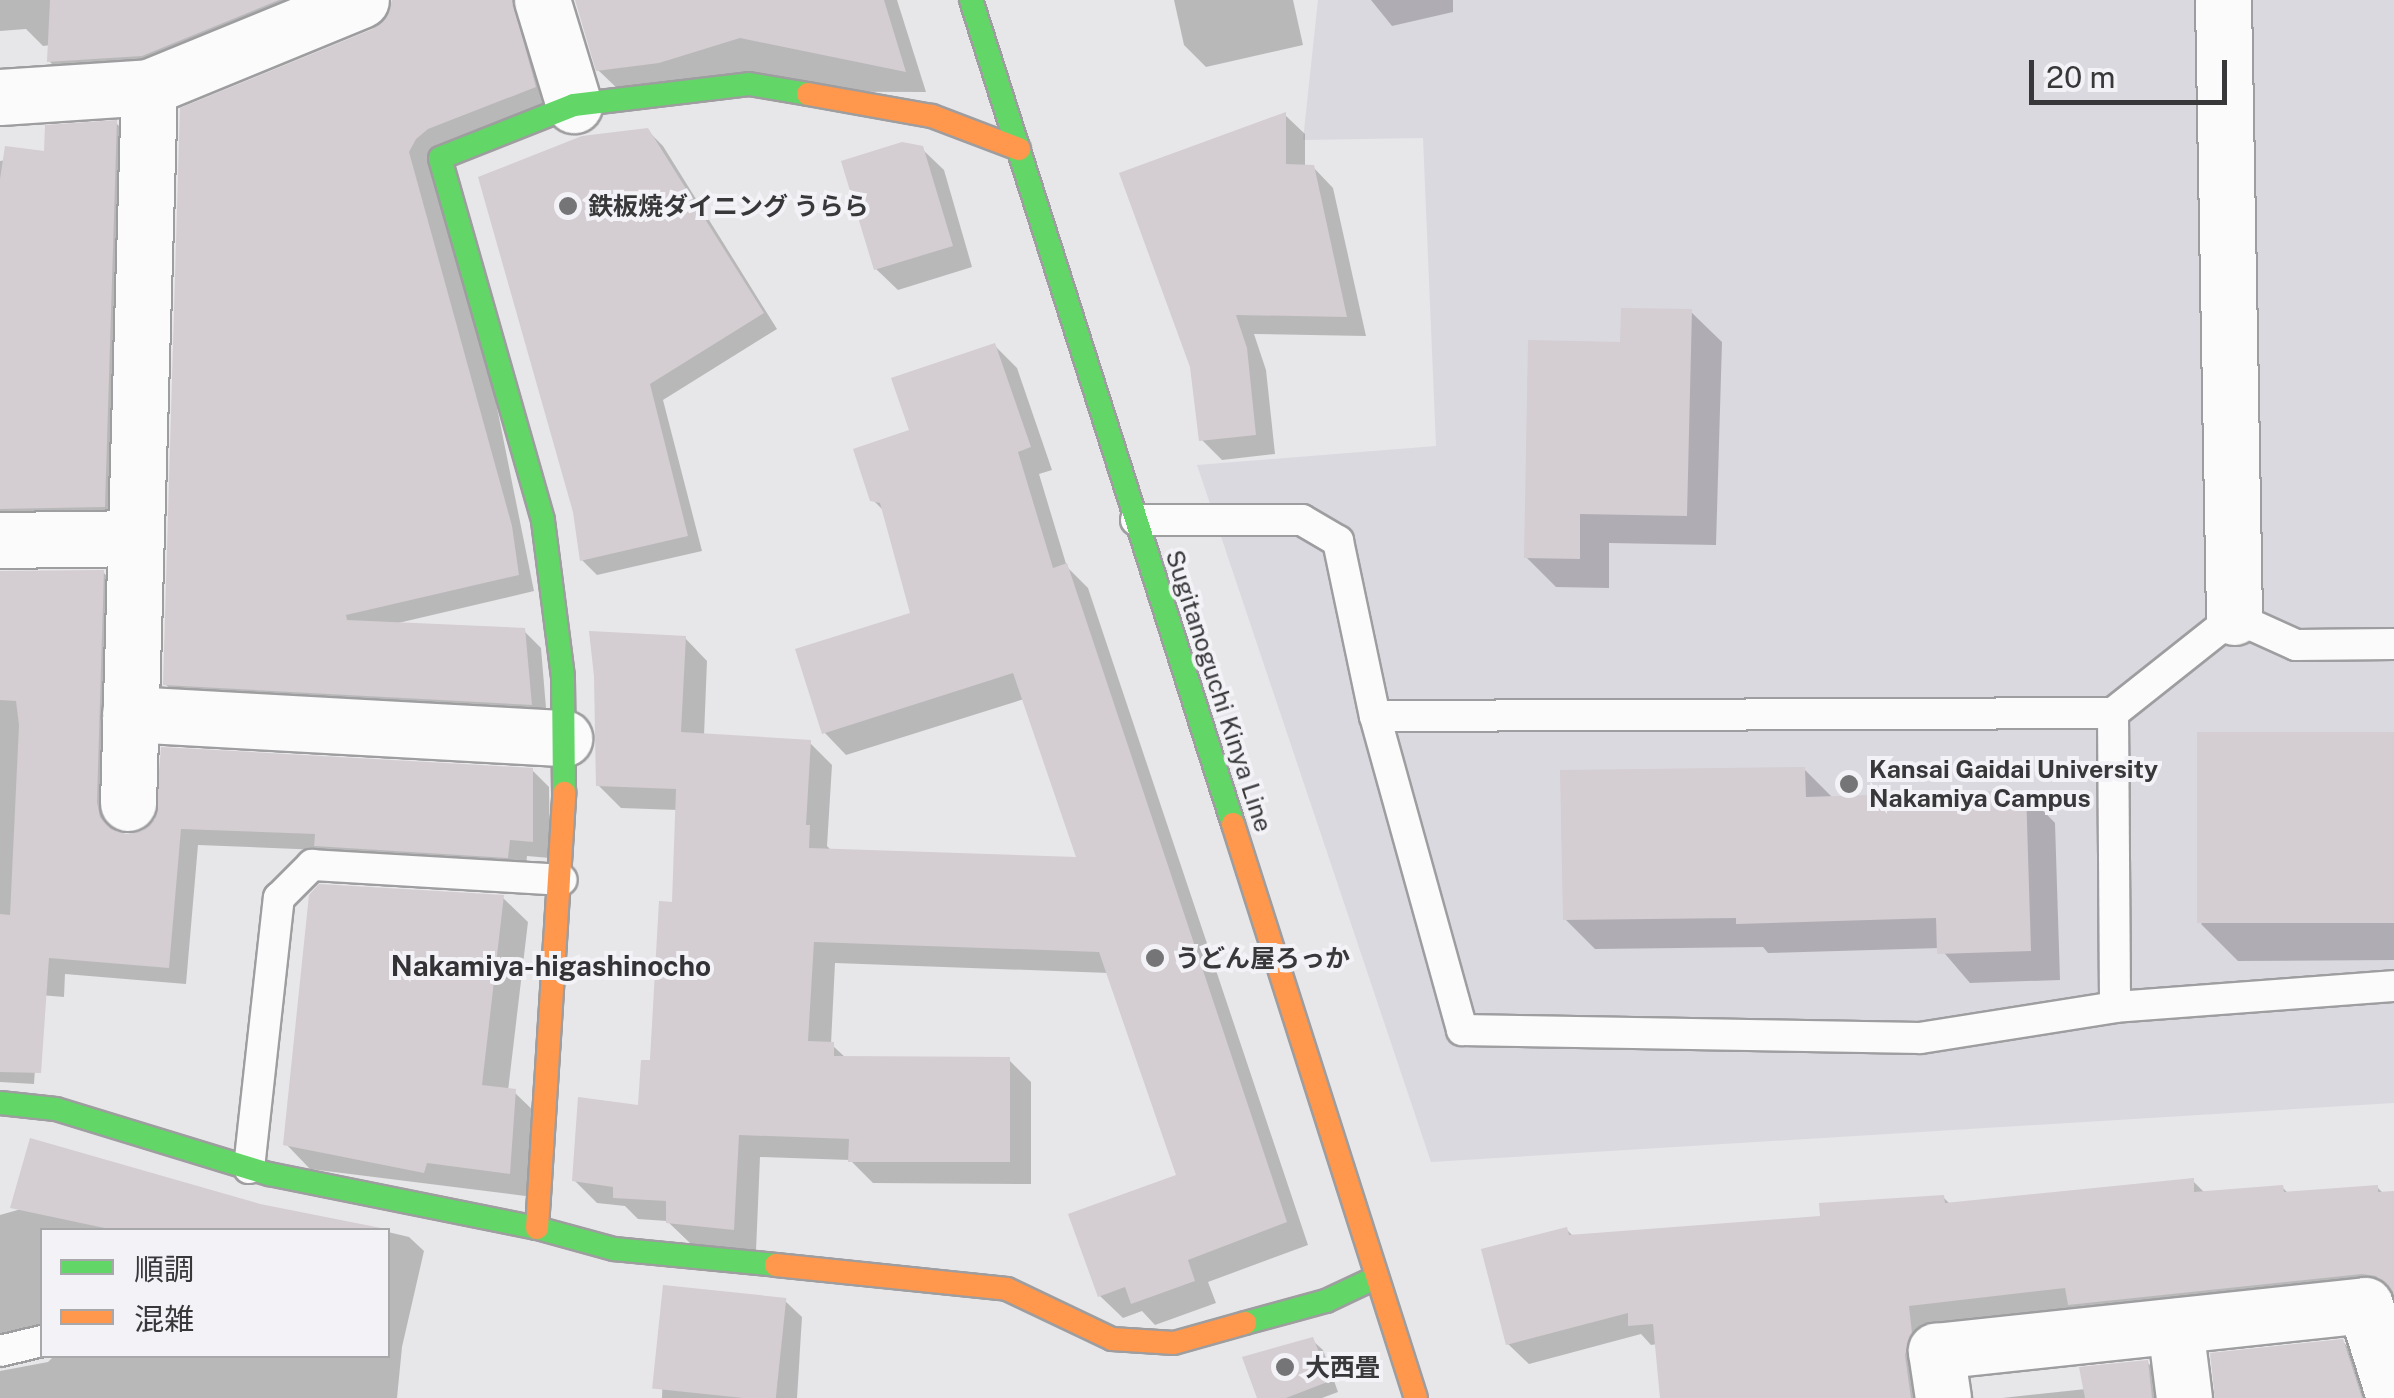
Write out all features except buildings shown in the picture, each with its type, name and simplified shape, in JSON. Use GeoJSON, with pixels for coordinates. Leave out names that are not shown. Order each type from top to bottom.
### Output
{"type":"FeatureCollection","features":[{"type":"Feature","properties":{"kind":"street"},"geometry":{"type":"LineString","coordinates":[[0,97],[148,87],[362,0]]}},
{"type":"Feature","properties":{"kind":"street"},"geometry":{"type":"LineString","coordinates":[[542,0],[574,105]]}},
{"type":"Feature","properties":{"kind":"street","name":"Sugitanoguchi Kinya Line"},"geometry":{"type":"LineString","coordinates":[[971,0],[1416,1398]]}},
{"type":"Feature","properties":{"kind":"street"},"geometry":{"type":"LineString","coordinates":[[2223,0],[2234,616]]}},
{"type":"Feature","properties":{"kind":"street"},"geometry":{"type":"LineString","coordinates":[[537,1228],[562,880],[563,676],[543,520],[440,158],[574,105],[749,84],[932,116],[1019,149]]}},
{"type":"Feature","properties":{"kind":"street"},"geometry":{"type":"LineString","coordinates":[[128,803],[148,87]]}},
{"type":"Feature","properties":{"kind":"street"},"geometry":{"type":"LineString","coordinates":[[0,540],[135,538]]}},
{"type":"Feature","properties":{"kind":"street"},"geometry":{"type":"LineString","coordinates":[[130,714],[564,738]]}},
{"type":"Feature","properties":{"kind":"street"},"geometry":{"type":"LineString","coordinates":[[0,1102],[56,1109],[249,1168],[537,1228],[614,1248],[1007,1288],[1112,1339],[1174,1343],[1326,1300],[1377,1277]]}},
{"type":"Feature","properties":{"kind":"street"},"geometry":{"type":"LineString","coordinates":[[1942,1398],[1936,1351],[2364,1305],[2394,1397]]}},
{"type":"Feature","properties":{"kind":"street"},"geometry":{"type":"LineString","coordinates":[[2175,1326],[2184,1398]]}},
{"type":"Feature","properties":{"kind":"lane"},"geometry":{"type":"LineString","coordinates":[[1136,520],[1302,520],[1338,541],[1375,716],[1462,1030],[1920,1038],[2115,1007],[2394,986]]}},
{"type":"Feature","properties":{"kind":"lane"},"geometry":{"type":"LineString","coordinates":[[1375,716],[2114,713],[2234,616],[2296,645],[2394,644]]}},
{"type":"Feature","properties":{"kind":"lane"},"geometry":{"type":"LineString","coordinates":[[2114,713],[2115,1007]]}},
{"type":"Feature","properties":{"kind":"lane"},"geometry":{"type":"LineString","coordinates":[[249,1168],[279,898],[312,865],[562,880]]}},
{"type":"Feature","properties":{"kind":"lane"},"geometry":{"type":"LineString","coordinates":[[0,1351],[40,1341]]}},
{"type":"Feature","properties":{"kind":"shaded area","name":"Kansai Gaidai University Nakamiya Campus"},"geometry":{"type":"Polygon","coordinates":[[[1318,0],[2394,0],[2394,1103],[1431,1162],[1197,465],[1436,446],[1423,138],[1303,140],[1318,0]]]}},
{"type":"Feature","properties":{"kind":"traffic: fast"},"geometry":{"type":"LineString","coordinates":[[971,0],[1233,824]]}},
{"type":"Feature","properties":{"kind":"traffic: fast"},"geometry":{"type":"LineString","coordinates":[[564,793],[563,677],[543,520],[440,158],[574,105],[749,84],[808,94]]}},
{"type":"Feature","properties":{"kind":"traffic: fast"},"geometry":{"type":"LineString","coordinates":[[0,1103],[56,1109],[269,1174],[537,1228],[614,1249],[776,1265]]}},
{"type":"Feature","properties":{"kind":"traffic: fast"},"geometry":{"type":"LineString","coordinates":[[1245,1323],[1326,1301],[1377,1277]]}},
{"type":"Feature","properties":{"kind":"traffic: slow"},"geometry":{"type":"LineString","coordinates":[[808,94],[932,116],[1019,149]]}},
{"type":"Feature","properties":{"kind":"traffic: slow"},"geometry":{"type":"LineString","coordinates":[[537,1228],[564,793]]}},
{"type":"Feature","properties":{"kind":"traffic: slow"},"geometry":{"type":"LineString","coordinates":[[1233,824],[1416,1398]]}},
{"type":"Feature","properties":{"kind":"traffic: slow"},"geometry":{"type":"LineString","coordinates":[[776,1265],[1007,1289],[1112,1339],[1174,1343],[1245,1323]]}},
{"type":"Feature","properties":{"kind":"place","name":"鉄板焼ダイニング うらら"},"geometry":{"type":"Point","coordinates":[568,206]}},
{"type":"Feature","properties":{"kind":"place","name":"Kansai Gaidai University Nakamiya Campus"},"geometry":{"type":"Point","coordinates":[1849,784]}},
{"type":"Feature","properties":{"kind":"place","name":"うどん屋ろっか"},"geometry":{"type":"Point","coordinates":[1155,958]}},
{"type":"Feature","properties":{"kind":"place","name":"大西畳"},"geometry":{"type":"Point","coordinates":[1285,1367]}},
{"type":"Feature","properties":{"kind":"district","name":"Nakamiya-higashinocho"},"geometry":{"type":"Point","coordinates":[551,966]}}]}
